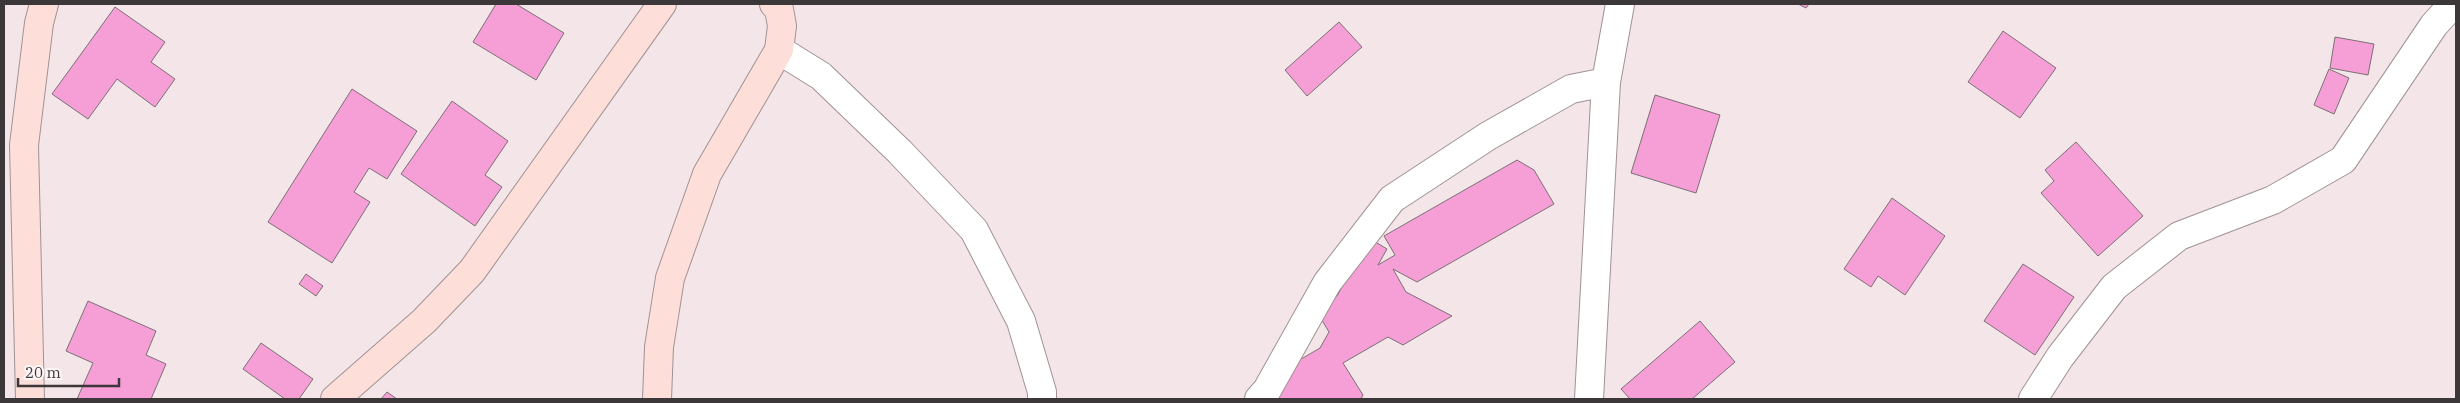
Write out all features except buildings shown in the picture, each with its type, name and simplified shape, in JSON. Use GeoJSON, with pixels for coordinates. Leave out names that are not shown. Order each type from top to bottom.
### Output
{"type":"FeatureCollection","features":[{"type":"Feature","properties":{"kind":"main road"},"geometry":{"type":"LineString","coordinates":[[30,399],[24,146],[39,23],[44,4]]}},
{"type":"Feature","properties":{"kind":"main road"},"geometry":{"type":"LineString","coordinates":[[335,399],[424,320],[472,271],[662,4]]}},
{"type":"Feature","properties":{"kind":"main road"},"geometry":{"type":"LineString","coordinates":[[657,399],[659,347],[670,278],[708,174],[779,50],[782,26],[779,9],[774,4]]}},
{"type":"Feature","properties":{"kind":"street"},"geometry":{"type":"LineString","coordinates":[[1589,399],[1606,82],[1620,4]]}},
{"type":"Feature","properties":{"kind":"street"},"geometry":{"type":"LineString","coordinates":[[2033,399],[2060,357],[2114,287],[2172,242],[2180,236],[2273,200],[2343,160],[2434,24],[2453,4]]}},
{"type":"Feature","properties":{"kind":"street"},"geometry":{"type":"LineString","coordinates":[[779,50],[821,76],[900,152],[974,230],[1021,321],[1042,392],[1042,399]]}},
{"type":"Feature","properties":{"kind":"street"},"geometry":{"type":"LineString","coordinates":[[1259,399],[1267,390],[1327,283],[1392,199],[1488,136],[1571,89],[1606,82]]}}]}
